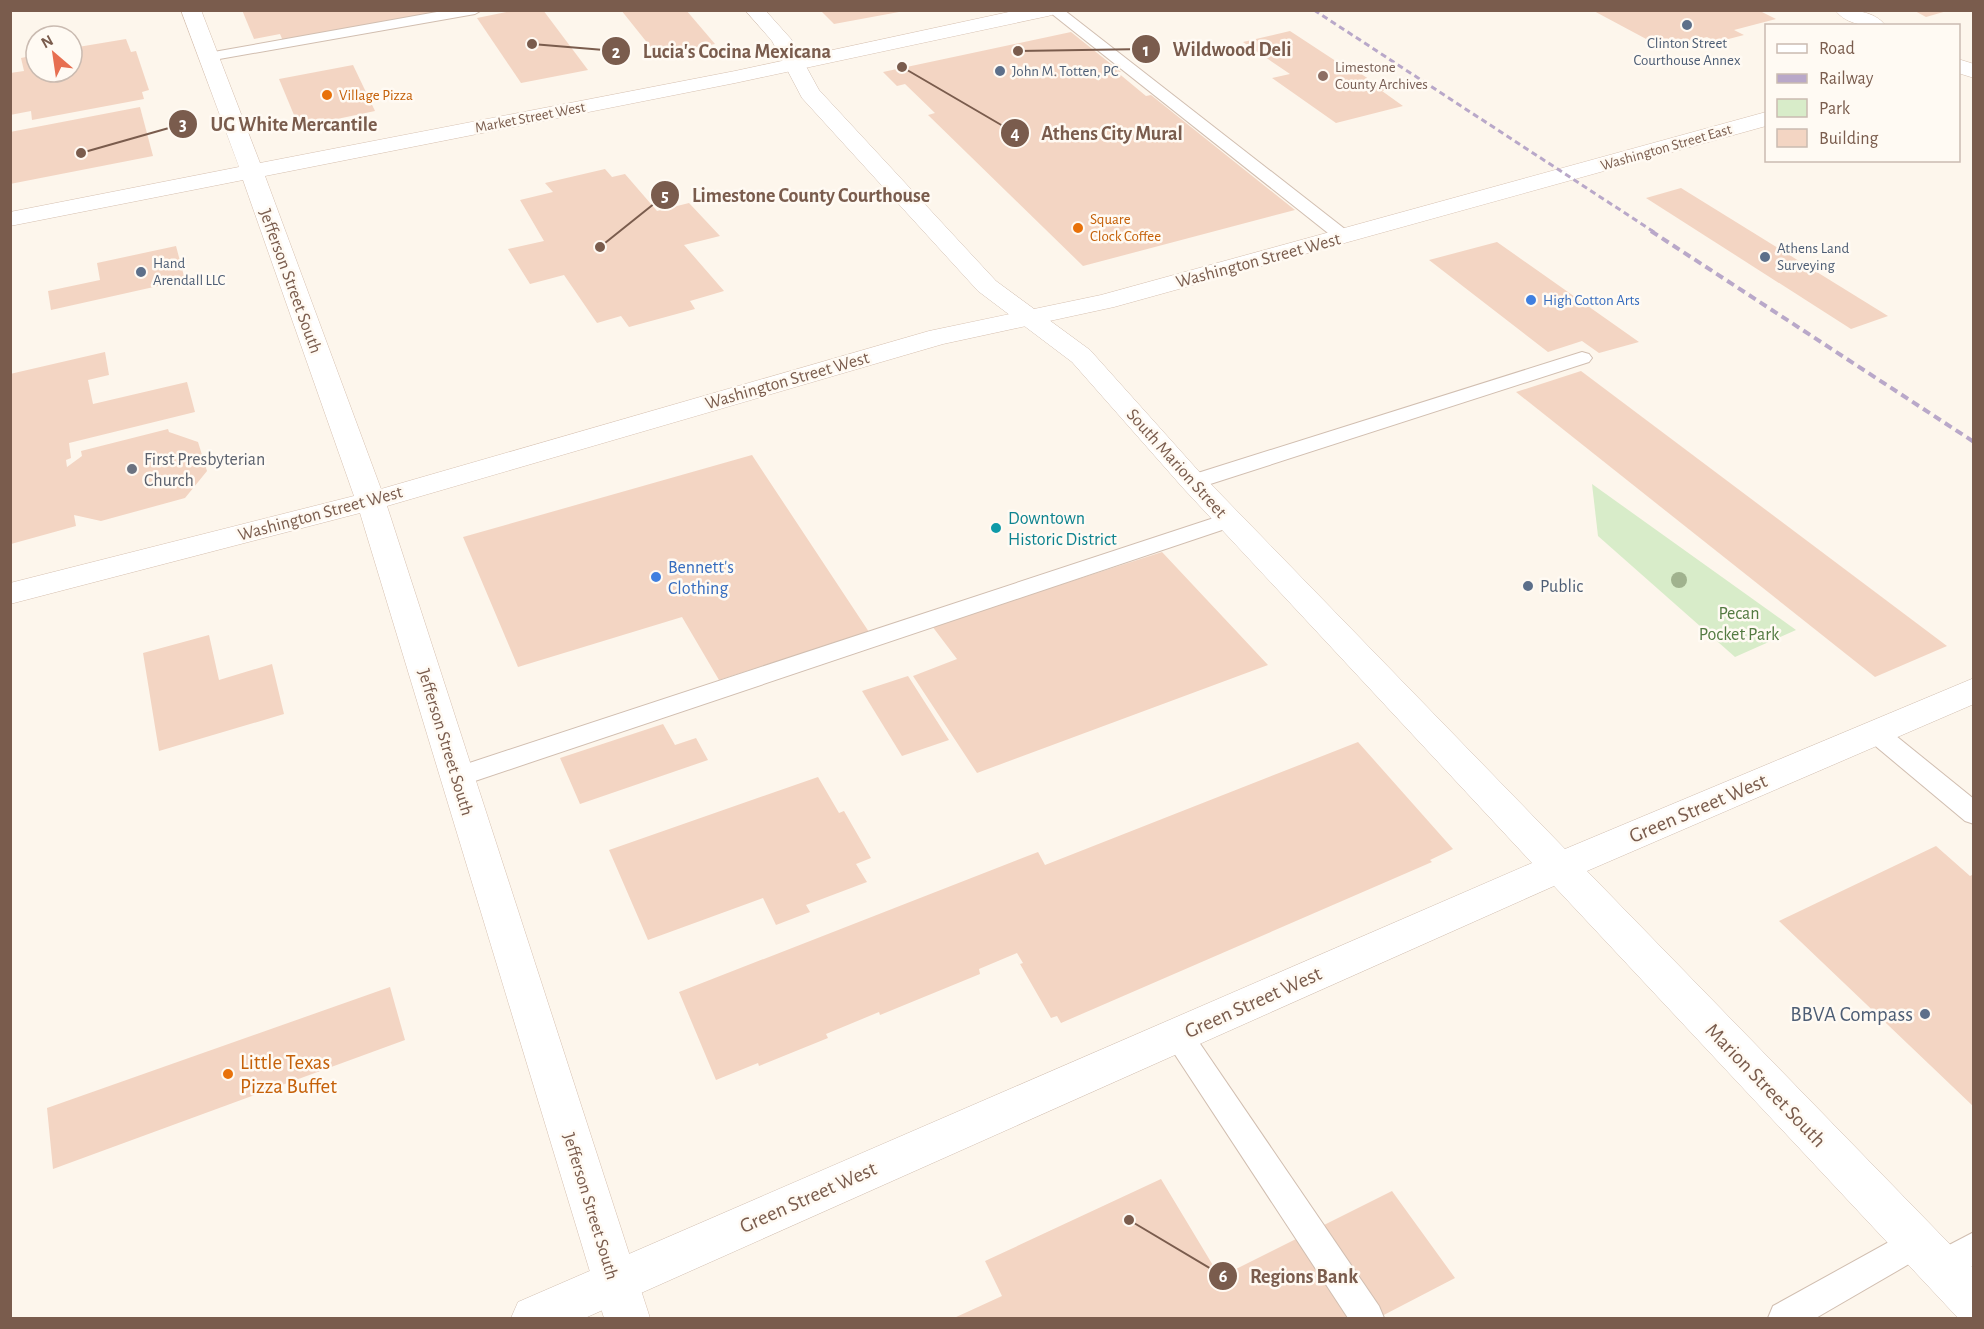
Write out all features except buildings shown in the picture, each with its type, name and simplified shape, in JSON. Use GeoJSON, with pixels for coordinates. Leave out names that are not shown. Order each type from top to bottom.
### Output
{"type":"FeatureCollection","features":[{"type":"Feature","properties":{"kind":"street","name":"Jefferson Street South"},"geometry":{"type":"LineString","coordinates":[[191,10],[370,501],[621,1300]]}},
{"type":"Feature","properties":{"kind":"street","name":"South Marion Street"},"geometry":{"type":"LineString","coordinates":[[754,10],[781,39],[796,63],[810,93],[987,286],[1081,356],[1193,482],[1559,867]]}},
{"type":"Feature","properties":{"kind":"street","name":"Market Street West"},"geometry":{"type":"LineString","coordinates":[[10,219],[735,77],[1048,10]]}},
{"type":"Feature","properties":{"kind":"street"},"geometry":{"type":"LineString","coordinates":[[1844,10],[1872,24]]}},
{"type":"Feature","properties":{"kind":"street","name":"Washington Street East"},"geometry":{"type":"LineString","coordinates":[[1566,176],[1765,120]]}},
{"type":"Feature","properties":{"kind":"street","name":"Washington Street West"},"geometry":{"type":"LineString","coordinates":[[10,594],[370,501],[938,337],[1106,302],[1566,176]]}},
{"type":"Feature","properties":{"kind":"street","name":"Green Street West"},"geometry":{"type":"LineString","coordinates":[[534,1318],[621,1300],[1178,1035],[1559,867],[1974,690]]}},
{"type":"Feature","properties":{"kind":"street","name":"Marion Street South"},"geometry":{"type":"LineString","coordinates":[[1559,867],[1943,1252],[1974,1302]]}},
{"type":"Feature","properties":{"kind":"lane"},"geometry":{"type":"LineString","coordinates":[[1054,10],[1344,237]]}},
{"type":"Feature","properties":{"kind":"lane"},"geometry":{"type":"LineString","coordinates":[[208,57],[472,11]]}},
{"type":"Feature","properties":{"kind":"lane"},"geometry":{"type":"LineString","coordinates":[[1193,482],[1582,358]]}},
{"type":"Feature","properties":{"kind":"lane"},"geometry":{"type":"LineString","coordinates":[[457,777],[1229,519]]}},
{"type":"Feature","properties":{"kind":"lane"},"geometry":{"type":"LineString","coordinates":[[1876,733],[1974,814]]}},
{"type":"Feature","properties":{"kind":"lane"},"geometry":{"type":"LineString","coordinates":[[1178,1035],[1367,1318]]}},
{"type":"Feature","properties":{"kind":"lane"},"geometry":{"type":"LineString","coordinates":[[1785,1318],[1943,1252]]}},
{"type":"Feature","properties":{"kind":"green space","name":"Pecan Pocket Park"},"geometry":{"type":"Polygon","coordinates":[[[1592,484],[1796,630],[1735,657],[1598,536],[1592,484]]]}},
{"type":"Feature","properties":{"kind":"railway"},"geometry":{"type":"LineString","coordinates":[[1314,10],[1654,232]]}},
{"type":"Feature","properties":{"kind":"railway"},"geometry":{"type":"LineString","coordinates":[[1651,231],[1974,442]]}},
{"type":"Feature","properties":{"kind":"place","name":"Clinton Street Courthouse Annex"},"geometry":{"type":"Point","coordinates":[1687,25]}},
{"type":"Feature","properties":{"kind":"place","name":"Lucia's Cocina Mexicana"},"geometry":{"type":"Point","coordinates":[532,44]}},
{"type":"Feature","properties":{"kind":"place","name":"Wildwood Deli"},"geometry":{"type":"Point","coordinates":[1018,51]}},
{"type":"Feature","properties":{"kind":"place","name":"Athens City Mural"},"geometry":{"type":"Point","coordinates":[902,67]}},
{"type":"Feature","properties":{"kind":"place","name":"John M. Totten, PC"},"geometry":{"type":"Point","coordinates":[1000,71]}},
{"type":"Feature","properties":{"kind":"place","name":"Limestone County Archives"},"geometry":{"type":"Point","coordinates":[1323,76]}},
{"type":"Feature","properties":{"kind":"place","name":"Village Pizza"},"geometry":{"type":"Point","coordinates":[327,95]}},
{"type":"Feature","properties":{"kind":"place","name":"UG White Mercantile"},"geometry":{"type":"Point","coordinates":[81,153]}},
{"type":"Feature","properties":{"kind":"place","name":"Square Clock Coffee"},"geometry":{"type":"Point","coordinates":[1078,228]}},
{"type":"Feature","properties":{"kind":"place","name":"Limestone County Courthouse"},"geometry":{"type":"Point","coordinates":[600,247]}},
{"type":"Feature","properties":{"kind":"place","name":"Athens Land Surveying"},"geometry":{"type":"Point","coordinates":[1765,257]}},
{"type":"Feature","properties":{"kind":"place","name":"Hand Arendall LLC"},"geometry":{"type":"Point","coordinates":[141,272]}},
{"type":"Feature","properties":{"kind":"place","name":"High Cotton Arts"},"geometry":{"type":"Point","coordinates":[1531,300]}},
{"type":"Feature","properties":{"kind":"place","name":"First Presbyterian Church"},"geometry":{"type":"Point","coordinates":[132,469]}},
{"type":"Feature","properties":{"kind":"place","name":"Downtown Historic District"},"geometry":{"type":"Point","coordinates":[996,528]}},
{"type":"Feature","properties":{"kind":"place","name":"Bennett's Clothing"},"geometry":{"type":"Point","coordinates":[656,577]}},
{"type":"Feature","properties":{"kind":"place","name":"Public"},"geometry":{"type":"Point","coordinates":[1528,586]}},
{"type":"Feature","properties":{"kind":"place","name":"BBVA Compass"},"geometry":{"type":"Point","coordinates":[1925,1014]}},
{"type":"Feature","properties":{"kind":"place","name":"Little Texas Pizza Buffet"},"geometry":{"type":"Point","coordinates":[228,1074]}},
{"type":"Feature","properties":{"kind":"place","name":"Regions Bank"},"geometry":{"type":"Point","coordinates":[1129,1220]}}]}
